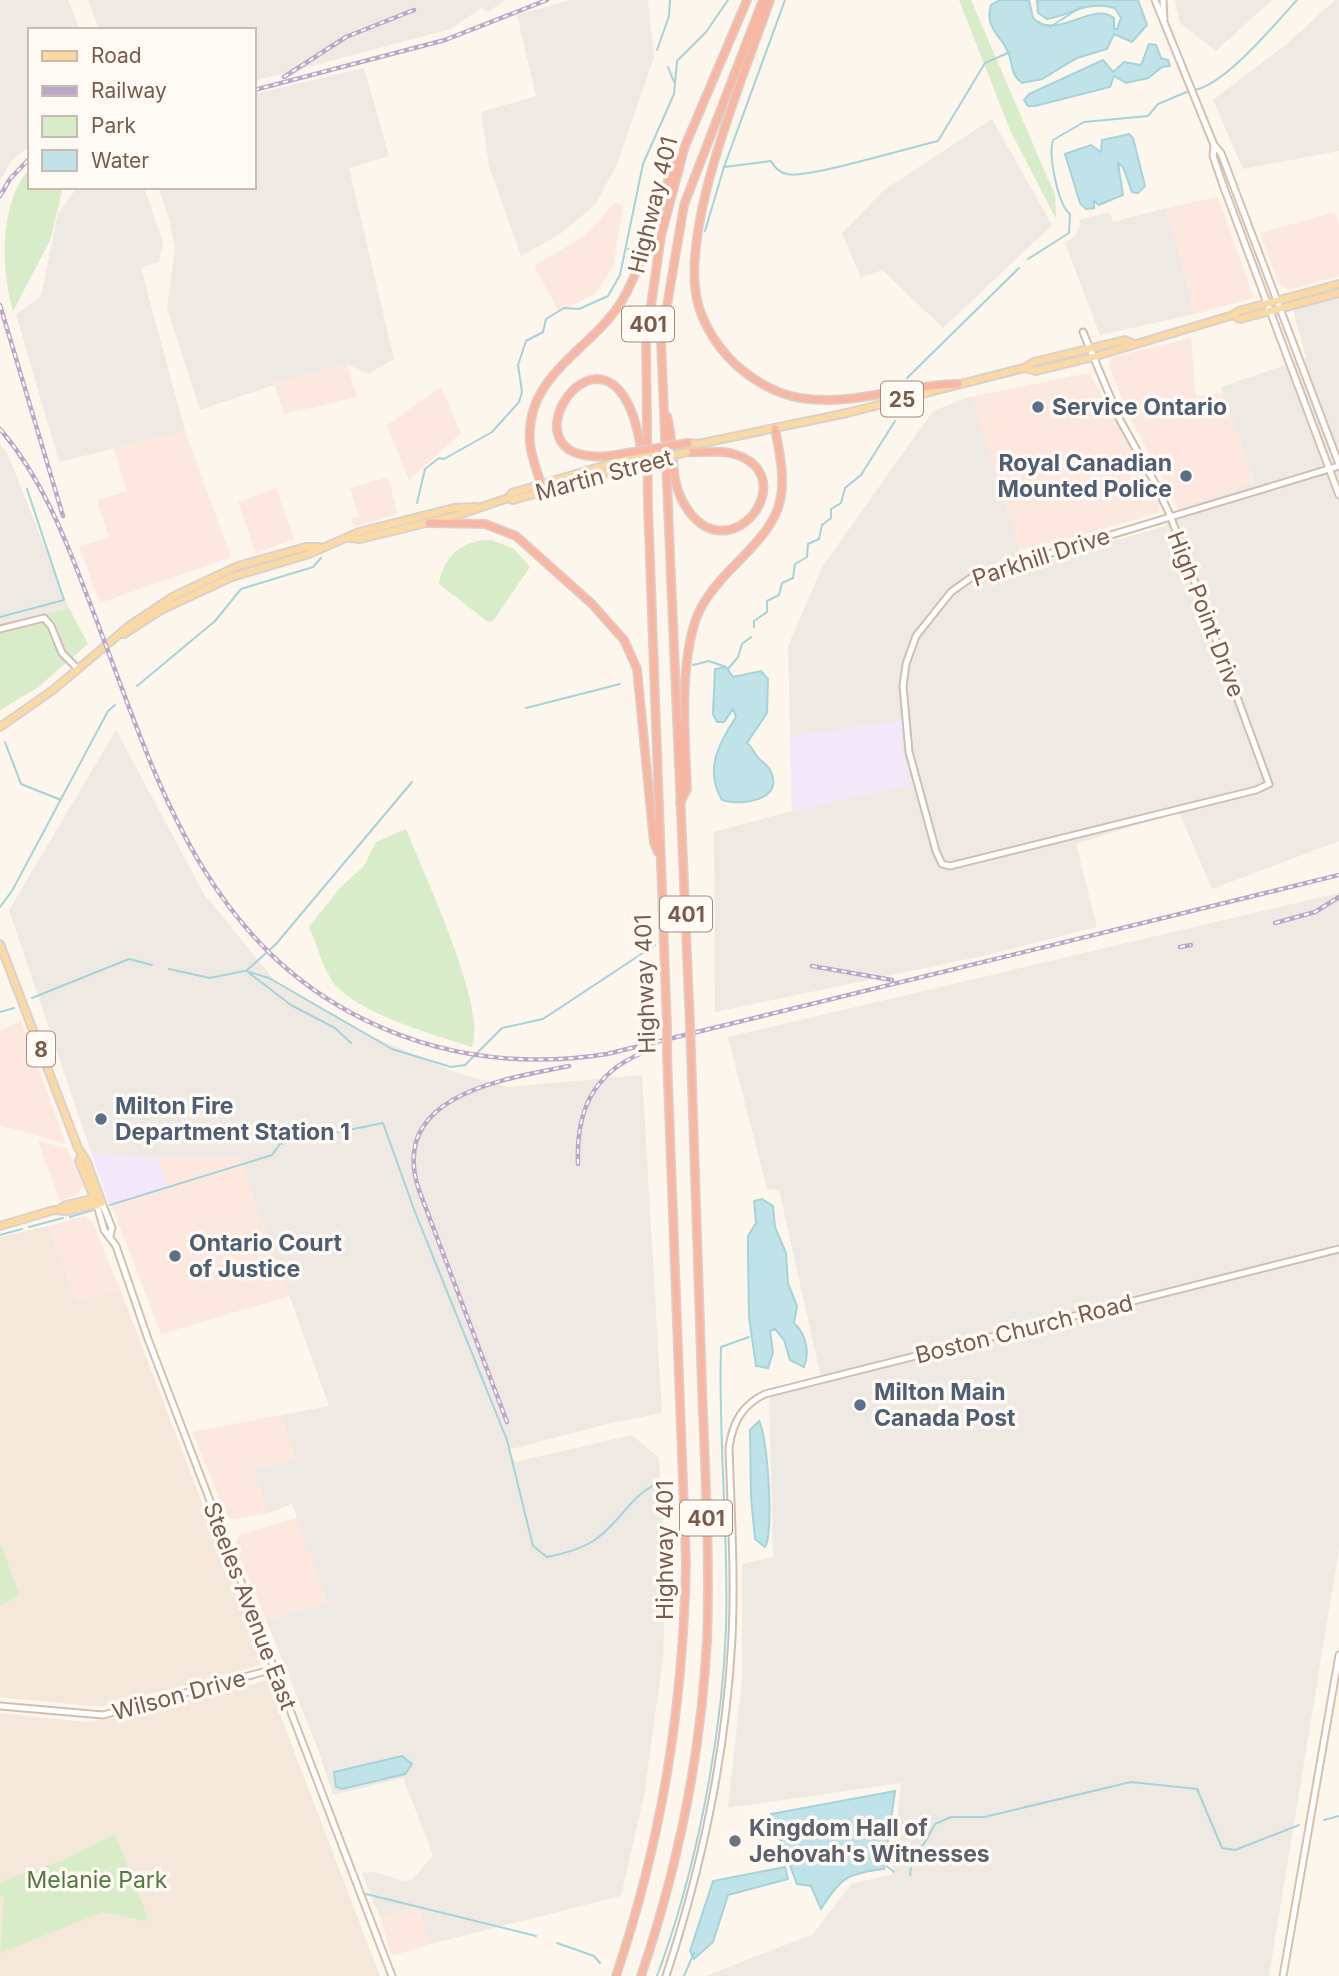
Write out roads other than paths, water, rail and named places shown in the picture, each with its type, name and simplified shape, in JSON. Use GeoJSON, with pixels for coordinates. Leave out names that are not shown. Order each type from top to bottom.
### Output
{"type":"FeatureCollection","features":[{"type":"Feature","properties":{"kind":"highway","name":"Highway 401"},"geometry":{"type":"LineString","coordinates":[[617,1976],[637,1913],[666,1794],[675,1740],[687,1563],[660,856],[645,368],[649,313],[661,236],[685,146],[747,0]]}},
{"type":"Feature","properties":{"kind":"highway","name":"Highway 401"},"geometry":{"type":"LineString","coordinates":[[640,1976],[660,1919],[680,1840],[697,1741],[707,1639],[706,1489],[691,1053],[661,341],[684,205],[763,0]]}},
{"type":"Feature","properties":{"kind":"highway"},"geometry":{"type":"LineString","coordinates":[[770,0],[719,152],[699,233],[695,288],[711,334],[724,353],[746,374],[775,390],[800,398],[847,400],[939,384],[958,384]]}},
{"type":"Feature","properties":{"kind":"highway"},"geometry":{"type":"LineString","coordinates":[[541,484],[530,445],[530,420],[534,405],[554,371],[606,322],[624,297],[665,183],[685,146]]}},
{"type":"Feature","properties":{"kind":"highway"},"geometry":{"type":"LineString","coordinates":[[648,505],[639,436],[631,406],[624,395],[604,382],[585,382],[575,386],[559,412],[561,440],[575,453],[586,457],[627,460],[688,443]]}},
{"type":"Feature","properties":{"kind":"highway"},"geometry":{"type":"LineString","coordinates":[[664,406],[670,430],[677,488],[691,514],[712,529],[725,531],[746,523],[763,498],[762,479],[757,471],[748,462],[727,452],[687,452]]}},
{"type":"Feature","properties":{"kind":"highway"},"geometry":{"type":"LineString","coordinates":[[679,804],[687,789],[688,659],[691,636],[697,617],[713,589],[768,531],[779,508],[783,478],[775,429]]}},
{"type":"Feature","properties":{"kind":"highway"},"geometry":{"type":"LineString","coordinates":[[429,523],[485,524],[516,536],[599,612],[624,640],[637,669],[654,843],[660,856]]}},
{"type":"Feature","properties":{"kind":"main road","name":"25"},"geometry":{"type":"LineString","coordinates":[[1277,305],[1339,284]]}},
{"type":"Feature","properties":{"kind":"main road","name":"25"},"geometry":{"type":"LineString","coordinates":[[1024,368],[1036,370],[1093,357],[1126,348],[1132,343],[1233,315],[1339,293]]}},
{"type":"Feature","properties":{"kind":"main road","name":"25"},"geometry":{"type":"LineString","coordinates":[[688,443],[698,444],[775,429],[1024,368],[1034,362],[1125,340],[1132,343]]}},
{"type":"Feature","properties":{"kind":"main road","name":"Martin Street"},"geometry":{"type":"LineString","coordinates":[[508,498],[512,493],[627,460],[687,452],[698,444]]}},
{"type":"Feature","properties":{"kind":"main road","name":"Martin Street"},"geometry":{"type":"LineString","coordinates":[[350,538],[360,539],[429,523],[508,498],[514,500],[627,460]]}},
{"type":"Feature","properties":{"kind":"main road","name":"Martin Street"},"geometry":{"type":"LineString","coordinates":[[0,727],[124,634],[205,588],[309,554],[359,532],[454,508],[476,507]]}},
{"type":"Feature","properties":{"kind":"main road","name":"Martin Street"},"geometry":{"type":"LineString","coordinates":[[0,718],[13,716]]}},
{"type":"Feature","properties":{"kind":"main road","name":"Steeles Avenue East"},"geometry":{"type":"LineString","coordinates":[[0,944],[82,1155],[79,1161],[99,1201]]}},
{"type":"Feature","properties":{"kind":"main road"},"geometry":{"type":"LineString","coordinates":[[0,1226],[99,1201]]}},
{"type":"Feature","properties":{"kind":"street"},"geometry":{"type":"LineString","coordinates":[[1155,0],[1214,145],[1221,153],[1335,467],[1339,495]]}},
{"type":"Feature","properties":{"kind":"street"},"geometry":{"type":"LineString","coordinates":[[1163,0],[1164,20]]}},
{"type":"Feature","properties":{"kind":"street"},"geometry":{"type":"LineString","coordinates":[[1214,145],[1213,156],[1220,177],[1269,307],[1335,467]]}},
{"type":"Feature","properties":{"kind":"street","name":"High Point Drive"},"geometry":{"type":"LineString","coordinates":[[1083,332],[1120,420],[1156,484],[1170,516],[1269,784]]}},
{"type":"Feature","properties":{"kind":"street","name":"Parkhill Drive"},"geometry":{"type":"LineString","coordinates":[[1269,784],[1256,790],[950,866],[938,859],[909,752],[904,694],[906,664],[926,620],[951,592],[972,578],[1335,467]]}},
{"type":"Feature","properties":{"kind":"street"},"geometry":{"type":"LineString","coordinates":[[0,629],[44,618],[62,653],[78,669]]}},
{"type":"Feature","properties":{"kind":"street","name":"Steeles Avenue East"},"geometry":{"type":"LineString","coordinates":[[99,1201],[112,1228],[110,1236],[392,1976]]}},
{"type":"Feature","properties":{"kind":"street","name":"Boston Church Road"},"geometry":{"type":"LineString","coordinates":[[666,1976],[694,1882],[720,1753],[732,1636],[729,1447],[734,1424],[745,1407],[765,1394],[1339,1249]]}},
{"type":"Feature","properties":{"kind":"street"},"geometry":{"type":"LineString","coordinates":[[1283,1976],[1339,1655]]}},
{"type":"Feature","properties":{"kind":"street","name":"Wilson Drive"},"geometry":{"type":"LineString","coordinates":[[0,1706],[103,1715],[274,1669]]}},
{"type":"Feature","properties":{"kind":"water"},"geometry":{"type":"Polygon","coordinates":[[[1000,0],[1029,0],[1033,18],[1042,24],[1052,26],[1085,16],[1105,14],[1114,18],[1114,29],[1117,29],[1121,18],[1115,8],[1087,7],[1047,19],[1038,13],[1037,0],[1138,0],[1147,25],[1132,42],[1114,34],[1107,49],[1077,58],[1042,79],[1022,83],[1015,76],[1008,52],[991,25],[991,5],[1000,0]]]}},
{"type":"Feature","properties":{"kind":"water"},"geometry":{"type":"Polygon","coordinates":[[[1149,44],[1156,45],[1161,58],[1168,60],[1170,66],[1162,67],[1148,78],[1126,83],[1114,76],[1110,87],[1035,106],[1028,106],[1024,100],[1029,94],[1103,60],[1113,72],[1124,62],[1141,65],[1149,44]]]}},
{"type":"Feature","properties":{"kind":"water"},"geometry":{"type":"Polygon","coordinates":[[[1129,134],[1133,138],[1145,186],[1138,193],[1132,192],[1123,167],[1118,163],[1123,195],[1099,205],[1094,201],[1094,208],[1086,209],[1080,203],[1065,154],[1091,145],[1101,152],[1102,140],[1129,134]]]}},
{"type":"Feature","properties":{"kind":"water"},"geometry":{"type":"Polygon","coordinates":[[[726,667],[733,677],[761,671],[768,679],[767,713],[747,743],[770,769],[773,782],[766,795],[749,801],[722,800],[714,778],[719,747],[736,717],[733,709],[724,722],[717,722],[713,714],[715,669],[726,667]]]}},
{"type":"Feature","properties":{"kind":"water"},"geometry":{"type":"Polygon","coordinates":[[[762,1199],[773,1206],[775,1227],[786,1253],[788,1283],[797,1306],[794,1323],[806,1344],[804,1367],[790,1360],[784,1340],[775,1329],[770,1331],[773,1352],[768,1368],[756,1366],[749,1317],[748,1236],[756,1223],[754,1201],[762,1199]]]}},
{"type":"Feature","properties":{"kind":"water"},"geometry":{"type":"Polygon","coordinates":[[[759,1421],[765,1445],[769,1486],[769,1525],[765,1547],[755,1539],[751,1497],[750,1430],[759,1421]]]}},
{"type":"Feature","properties":{"kind":"water"},"geometry":{"type":"Polygon","coordinates":[[[402,1756],[412,1764],[405,1774],[342,1789],[336,1787],[334,1772],[402,1756]]]}},
{"type":"Feature","properties":{"kind":"water"},"geometry":{"type":"Polygon","coordinates":[[[895,1791],[884,1869],[846,1879],[834,1890],[821,1909],[811,1886],[797,1884],[771,1814],[895,1791]]]}},
{"type":"Feature","properties":{"kind":"water"},"geometry":{"type":"Polygon","coordinates":[[[785,1867],[788,1879],[728,1895],[713,1942],[694,1959],[690,1951],[713,1881],[785,1867]]]}},
{"type":"Feature","properties":{"kind":"waterway"},"geometry":{"type":"LineString","coordinates":[[657,50],[669,16],[670,0]]}},
{"type":"Feature","properties":{"kind":"waterway"},"geometry":{"type":"LineString","coordinates":[[417,503],[425,469],[439,458],[444,459],[492,432],[519,402],[522,392],[518,365],[526,341],[543,332],[546,319],[564,308],[579,309],[608,296],[620,275],[643,164],[674,94],[677,61],[706,32],[728,0]]}},
{"type":"Feature","properties":{"kind":"waterway"},"geometry":{"type":"LineString","coordinates":[[705,231],[724,167],[785,0]]}},
{"type":"Feature","properties":{"kind":"waterway"},"geometry":{"type":"LineString","coordinates":[[1194,90],[1206,86],[1234,66],[1297,0]]}},
{"type":"Feature","properties":{"kind":"waterway"},"geometry":{"type":"LineString","coordinates":[[1050,27],[1081,7]]}},
{"type":"Feature","properties":{"kind":"waterway"},"geometry":{"type":"LineString","coordinates":[[724,167],[771,161],[787,174],[815,172],[938,141],[985,63],[1010,52]]}},
{"type":"Feature","properties":{"kind":"waterway"},"geometry":{"type":"LineString","coordinates":[[668,67],[674,82]]}},
{"type":"Feature","properties":{"kind":"waterway"},"geometry":{"type":"LineString","coordinates":[[1028,259],[1069,233],[1070,214],[1058,191],[1053,168],[1053,140],[1084,122],[1148,116],[1158,104],[1189,91]]}},
{"type":"Feature","properties":{"kind":"waterway"},"geometry":{"type":"LineString","coordinates":[[628,249],[636,248]]}},
{"type":"Feature","properties":{"kind":"waterway"},"geometry":{"type":"LineString","coordinates":[[907,378],[1019,268]]}},
{"type":"Feature","properties":{"kind":"waterway"},"geometry":{"type":"LineString","coordinates":[[754,627],[754,621],[767,612],[767,601],[779,595],[782,583],[793,578],[795,564],[807,557],[808,544],[819,539],[822,525],[831,518],[831,509],[841,503],[845,488],[861,475],[895,421]]}},
{"type":"Feature","properties":{"kind":"waterway"},"geometry":{"type":"LineString","coordinates":[[0,617],[64,600],[27,489]]}},
{"type":"Feature","properties":{"kind":"waterway"},"geometry":{"type":"LineString","coordinates":[[137,686],[215,621],[241,589],[313,567],[321,558]]}},
{"type":"Feature","properties":{"kind":"waterway"},"geometry":{"type":"LineString","coordinates":[[728,669],[738,657],[742,644],[751,637]]}},
{"type":"Feature","properties":{"kind":"waterway"},"geometry":{"type":"LineString","coordinates":[[693,665],[709,661],[726,667]]}},
{"type":"Feature","properties":{"kind":"waterway"},"geometry":{"type":"LineString","coordinates":[[526,708],[620,684]]}},
{"type":"Feature","properties":{"kind":"waterway"},"geometry":{"type":"LineString","coordinates":[[0,907],[12,891],[108,711],[115,705]]}},
{"type":"Feature","properties":{"kind":"waterway"},"geometry":{"type":"LineString","coordinates":[[5,742],[21,784],[61,800]]}},
{"type":"Feature","properties":{"kind":"waterway"},"geometry":{"type":"LineString","coordinates":[[412,782],[276,944],[246,971],[269,978],[392,1049],[451,1067],[465,1065],[502,1028],[543,1019],[655,945]]}},
{"type":"Feature","properties":{"kind":"waterway"},"geometry":{"type":"LineString","coordinates":[[32,998],[129,959],[152,965]]}},
{"type":"Feature","properties":{"kind":"waterway"},"geometry":{"type":"LineString","coordinates":[[169,969],[210,978],[244,971]]}},
{"type":"Feature","properties":{"kind":"waterway"},"geometry":{"type":"LineString","coordinates":[[249,973],[291,1005],[335,1028],[351,1043]]}},
{"type":"Feature","properties":{"kind":"waterway"},"geometry":{"type":"LineString","coordinates":[[0,1012],[14,1008]]}},
{"type":"Feature","properties":{"kind":"waterway"},"geometry":{"type":"LineString","coordinates":[[110,1205],[272,1155],[280,1144],[383,1123],[415,1212],[507,1440],[533,1546],[547,1557],[582,1547],[612,1525],[646,1490],[669,1480]]}},
{"type":"Feature","properties":{"kind":"waterway"},"geometry":{"type":"LineString","coordinates":[[70,1217],[93,1210]]}},
{"type":"Feature","properties":{"kind":"waterway"},"geometry":{"type":"LineString","coordinates":[[29,1227],[63,1218]]}},
{"type":"Feature","properties":{"kind":"waterway"},"geometry":{"type":"LineString","coordinates":[[0,1235],[22,1229]]}},
{"type":"Feature","properties":{"kind":"waterway"},"geometry":{"type":"LineString","coordinates":[[657,1976],[695,1849],[719,1714],[727,1592],[721,1347],[749,1337]]}},
{"type":"Feature","properties":{"kind":"waterway"},"geometry":{"type":"LineString","coordinates":[[912,1853],[924,1844],[935,1824],[951,1817],[984,1817],[1131,1782],[1197,1789],[1222,1848],[1235,1850],[1299,1825]]}},
{"type":"Feature","properties":{"kind":"waterway"},"geometry":{"type":"LineString","coordinates":[[1324,1820],[1339,1816]]}},
{"type":"Feature","properties":{"kind":"waterway"},"geometry":{"type":"LineString","coordinates":[[884,1864],[894,1872]]}},
{"type":"Feature","properties":{"kind":"waterway"},"geometry":{"type":"LineString","coordinates":[[910,1875],[911,1868]]}},
{"type":"Feature","properties":{"kind":"waterway"},"geometry":{"type":"LineString","coordinates":[[366,1894],[536,1936]]}},
{"type":"Feature","properties":{"kind":"waterway"},"geometry":{"type":"LineString","coordinates":[[557,1943],[594,1956],[600,1963]]}},
{"type":"Feature","properties":{"kind":"waterway"},"geometry":{"type":"LineString","coordinates":[[684,1976],[694,1953]]}},
{"type":"Feature","properties":{"kind":"railway"},"geometry":{"type":"LineString","coordinates":[[256,89],[445,40],[547,0]]}},
{"type":"Feature","properties":{"kind":"railway"},"geometry":{"type":"LineString","coordinates":[[284,77],[346,37],[414,10]]}},
{"type":"Feature","properties":{"kind":"railway"},"geometry":{"type":"LineString","coordinates":[[0,196],[10,179],[28,160]]}},
{"type":"Feature","properties":{"kind":"railway"},"geometry":{"type":"LineString","coordinates":[[0,305],[63,516]]}},
{"type":"Feature","properties":{"kind":"railway"},"geometry":{"type":"LineString","coordinates":[[0,429],[28,467],[60,528],[157,778],[185,837],[218,891],[258,941],[306,984],[365,1020],[423,1043],[483,1056],[514,1059],[576,1058],[607,1054],[1339,875]]}},
{"type":"Feature","properties":{"kind":"railway"},"geometry":{"type":"LineString","coordinates":[[1275,923],[1315,912],[1339,897]]}},
{"type":"Feature","properties":{"kind":"railway"},"geometry":{"type":"LineString","coordinates":[[1180,947],[1191,945]]}},
{"type":"Feature","properties":{"kind":"railway"},"geometry":{"type":"LineString","coordinates":[[812,966],[892,980]]}},
{"type":"Feature","properties":{"kind":"railway"},"geometry":{"type":"LineString","coordinates":[[578,1164],[580,1128],[590,1097],[611,1072],[642,1053]]}},
{"type":"Feature","properties":{"kind":"railway"},"geometry":{"type":"LineString","coordinates":[[507,1422],[419,1190],[414,1158],[420,1132],[435,1112],[458,1097],[485,1086],[569,1066]]}},
{"type":"Feature","properties":{"kind":"place","name":"Service Ontario"},"geometry":{"type":"Point","coordinates":[1038,407]}},
{"type":"Feature","properties":{"kind":"place","name":"Royal Canadian Mounted Police"},"geometry":{"type":"Point","coordinates":[1186,476]}},
{"type":"Feature","properties":{"kind":"place","name":"Milton Fire Department Station 1"},"geometry":{"type":"Point","coordinates":[101,1119]}},
{"type":"Feature","properties":{"kind":"place","name":"Ontario Court of Justice"},"geometry":{"type":"Point","coordinates":[175,1256]}},
{"type":"Feature","properties":{"kind":"place","name":"Milton Main Canada Post"},"geometry":{"type":"Point","coordinates":[860,1405]}},
{"type":"Feature","properties":{"kind":"place","name":"Kingdom Hall of Jehovah's Witnesses"},"geometry":{"type":"Point","coordinates":[735,1841]}},
{"type":"Feature","properties":{"kind":"park label","name":"Melanie Park"},"geometry":{"type":"Point","coordinates":[97,1880]}}]}
